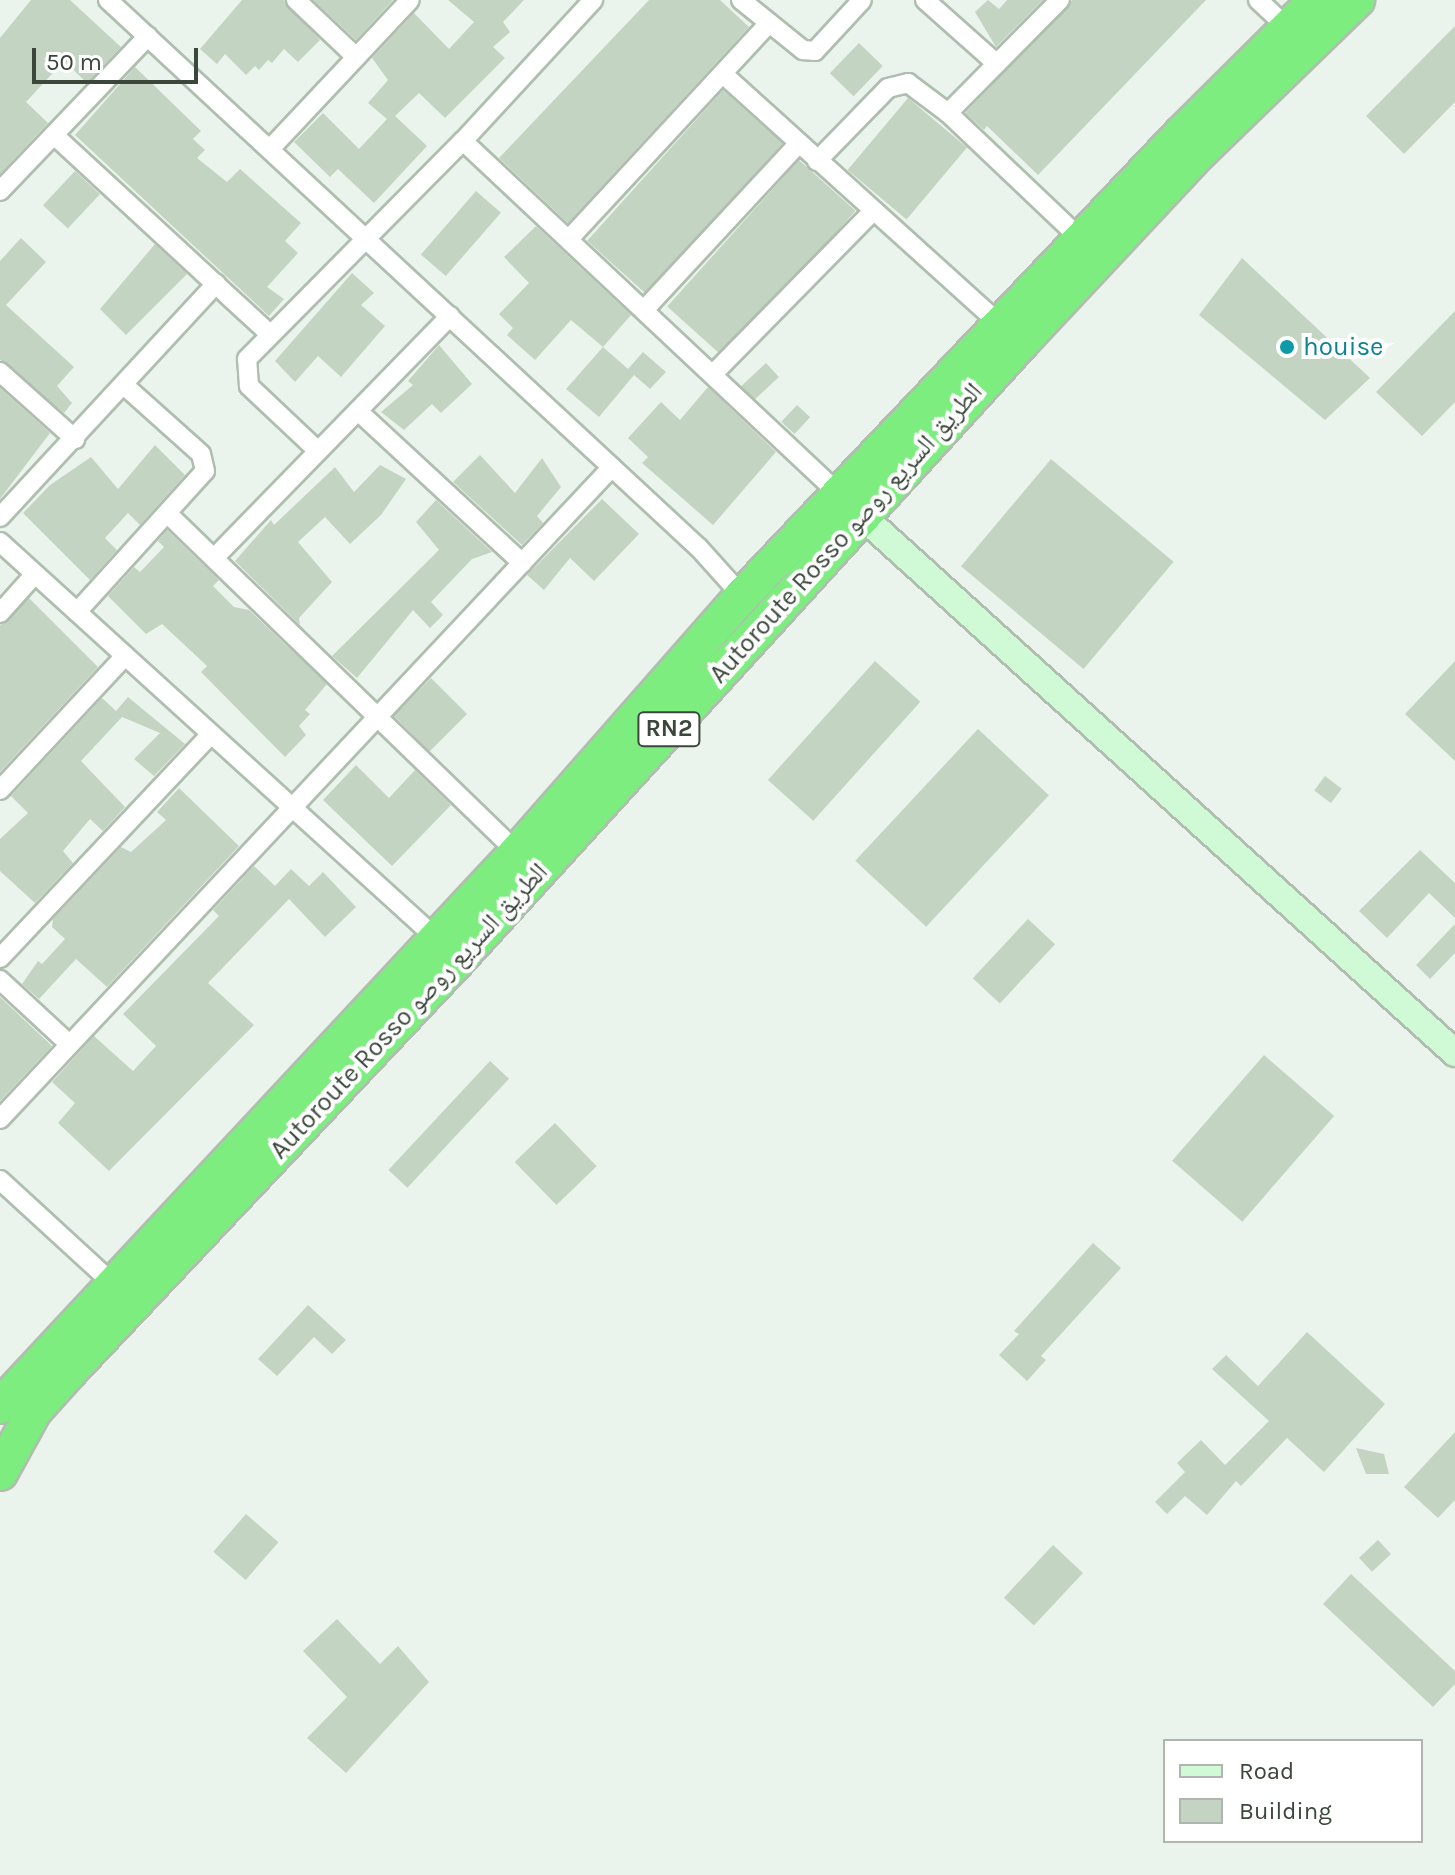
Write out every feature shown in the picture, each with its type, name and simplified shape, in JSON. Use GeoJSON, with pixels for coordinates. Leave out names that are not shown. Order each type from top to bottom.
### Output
{"type":"FeatureCollection","features":[{"type":"Feature","properties":{"kind":"highway","name":"Autoroute Rosso الطريق السريع روصو"},"geometry":{"type":"LineString","coordinates":[[1,1403],[124,1294],[457,961],[1001,325],[1081,239],[1316,0]]}},
{"type":"Feature","properties":{"kind":"highway","name":"Autoroute Rosso الطريق السريع روصو"},"geometry":{"type":"LineString","coordinates":[[0,1473],[34,1411],[124,1294],[742,596],[850,505],[1200,152],[1357,0]]}},
{"type":"Feature","properties":{"kind":"street"},"geometry":{"type":"LineString","coordinates":[[108,0],[699,548],[742,596]]}},
{"type":"Feature","properties":{"kind":"street"},"geometry":{"type":"LineString","coordinates":[[296,0],[356,57]]}},
{"type":"Feature","properties":{"kind":"street"},"geometry":{"type":"LineString","coordinates":[[270,149],[410,0]]}},
{"type":"Feature","properties":{"kind":"street"},"geometry":{"type":"LineString","coordinates":[[318,451],[249,386],[244,373],[247,359],[463,141],[593,0]]}},
{"type":"Feature","properties":{"kind":"street"},"geometry":{"type":"LineString","coordinates":[[741,0],[803,50],[815,51],[862,0]]}},
{"type":"Feature","properties":{"kind":"street"},"geometry":{"type":"LineString","coordinates":[[925,0],[997,64]]}},
{"type":"Feature","properties":{"kind":"street"},"geometry":{"type":"LineString","coordinates":[[948,113],[1060,0]]}},
{"type":"Feature","properties":{"kind":"street"},"geometry":{"type":"LineString","coordinates":[[1258,0],[1288,28]]}},
{"type":"Feature","properties":{"kind":"street"},"geometry":{"type":"LineString","coordinates":[[569,239],[768,24]]}},
{"type":"Feature","properties":{"kind":"street"},"geometry":{"type":"LineString","coordinates":[[0,191],[148,36]]}},
{"type":"Feature","properties":{"kind":"street"},"geometry":{"type":"LineString","coordinates":[[723,74],[872,212],[1001,325]]}},
{"type":"Feature","properties":{"kind":"street"},"geometry":{"type":"LineString","coordinates":[[817,161],[899,82],[920,90],[948,113],[1081,239]]}},
{"type":"Feature","properties":{"kind":"street"},"geometry":{"type":"LineString","coordinates":[[54,135],[270,334]]}},
{"type":"Feature","properties":{"kind":"street"},"geometry":{"type":"LineString","coordinates":[[463,141],[714,373],[850,505],[1455,1053]]}},
{"type":"Feature","properties":{"kind":"street"},"geometry":{"type":"LineString","coordinates":[[644,310],[798,144]]}},
{"type":"Feature","properties":{"kind":"street"},"geometry":{"type":"LineString","coordinates":[[714,373],[872,212]]}},
{"type":"Feature","properties":{"kind":"street"},"geometry":{"type":"LineString","coordinates":[[0,517],[125,386],[216,284]]}},
{"type":"Feature","properties":{"kind":"street"},"geometry":{"type":"LineString","coordinates":[[214,558],[450,316]]}},
{"type":"Feature","properties":{"kind":"street"},"geometry":{"type":"LineString","coordinates":[[0,372],[75,439]]}},
{"type":"Feature","properties":{"kind":"street"},"geometry":{"type":"LineString","coordinates":[[77,612],[169,515],[205,471],[201,454],[125,386]]}},
{"type":"Feature","properties":{"kind":"street"},"geometry":{"type":"LineString","coordinates":[[358,411],[522,563]]}},
{"type":"Feature","properties":{"kind":"street"},"geometry":{"type":"LineString","coordinates":[[0,1119],[612,467]]}},
{"type":"Feature","properties":{"kind":"street"},"geometry":{"type":"LineString","coordinates":[[169,515],[517,852]]}},
{"type":"Feature","properties":{"kind":"street"},"geometry":{"type":"LineString","coordinates":[[0,542],[437,939]]}},
{"type":"Feature","properties":{"kind":"street"},"geometry":{"type":"LineString","coordinates":[[0,613],[35,574]]}},
{"type":"Feature","properties":{"kind":"street"},"geometry":{"type":"LineString","coordinates":[[0,790],[125,656]]}},
{"type":"Feature","properties":{"kind":"street"},"geometry":{"type":"LineString","coordinates":[[0,958],[210,735]]}},
{"type":"Feature","properties":{"kind":"street"},"geometry":{"type":"LineString","coordinates":[[0,980],[69,1044]]}},
{"type":"Feature","properties":{"kind":"street"},"geometry":{"type":"LineString","coordinates":[[0,1180],[124,1294]]}},
{"type":"Feature","properties":{"kind":"building"},"geometry":{"type":"Polygon","coordinates":[[[31,0],[70,0],[121,47],[87,83],[64,61],[26,102],[48,123],[0,174],[0,38],[31,0]]]}},
{"type":"Feature","properties":{"kind":"building"},"geometry":{"type":"Polygon","coordinates":[[[242,0],[284,0],[320,40],[298,62],[284,49],[272,63],[268,60],[259,70],[255,66],[246,75],[225,54],[217,64],[200,49],[242,0]]]}},
{"type":"Feature","properties":{"kind":"building"},"geometry":{"type":"Polygon","coordinates":[[[313,0],[393,0],[356,40],[313,0]]]}},
{"type":"Feature","properties":{"kind":"building"},"geometry":{"type":"Polygon","coordinates":[[[448,0],[524,0],[503,22],[510,32],[493,47],[505,58],[445,118],[419,93],[395,116],[427,146],[374,203],[338,169],[330,177],[294,142],[323,113],[359,149],[387,119],[368,103],[388,80],[372,58],[414,13],[449,49],[474,22],[448,0]]]}},
{"type":"Feature","properties":{"kind":"building"},"geometry":{"type":"Polygon","coordinates":[[[649,0],[720,0],[749,27],[568,223],[499,158],[649,0]]]}},
{"type":"Feature","properties":{"kind":"building"},"geometry":{"type":"Polygon","coordinates":[[[988,0],[999,9],[1007,0],[1043,0],[996,47],[975,12],[988,0]]]}},
{"type":"Feature","properties":{"kind":"building"},"geometry":{"type":"Polygon","coordinates":[[[1072,0],[1206,0],[1038,175],[987,126],[984,130],[965,113],[1072,0]]]}},
{"type":"Feature","properties":{"kind":"building"},"geometry":{"type":"Polygon","coordinates":[[[1455,26],[1455,102],[1404,154],[1366,116],[1455,26]]]}},
{"type":"Feature","properties":{"kind":"building"},"geometry":{"type":"Polygon","coordinates":[[[859,43],[883,66],[854,96],[830,73],[859,43]]]}},
{"type":"Feature","properties":{"kind":"building"},"geometry":{"type":"Polygon","coordinates":[[[135,67],[201,131],[193,139],[205,150],[197,158],[227,182],[240,169],[301,223],[285,241],[298,253],[267,287],[284,299],[269,316],[75,135],[135,67]]]}},
{"type":"Feature","properties":{"kind":"building"},"geometry":{"type":"Polygon","coordinates":[[[723,90],[782,144],[647,294],[587,241],[723,90]]]}},
{"type":"Feature","properties":{"kind":"building"},"geometry":{"type":"Polygon","coordinates":[[[908,98],[967,147],[907,220],[848,170],[908,98]]]}},
{"type":"Feature","properties":{"kind":"building"},"geometry":{"type":"Polygon","coordinates":[[[799,160],[855,211],[724,357],[667,306],[799,160]]]}},
{"type":"Feature","properties":{"kind":"building"},"geometry":{"type":"Polygon","coordinates":[[[75,171],[100,194],[68,229],[43,205],[75,171]]]}},
{"type":"Feature","properties":{"kind":"building"},"geometry":{"type":"Polygon","coordinates":[[[476,191],[501,213],[446,276],[421,254],[476,191]]]}},
{"type":"Feature","properties":{"kind":"building"},"geometry":{"type":"Polygon","coordinates":[[[536,226],[631,315],[603,347],[571,320],[535,360],[507,335],[513,328],[499,314],[529,283],[504,257],[536,226]]]}},
{"type":"Feature","properties":{"kind":"building"},"geometry":{"type":"Polygon","coordinates":[[[21,238],[46,262],[6,305],[74,367],[57,386],[72,403],[64,413],[0,360],[0,261],[21,238]]]}},
{"type":"Feature","properties":{"kind":"building"},"geometry":{"type":"Polygon","coordinates":[[[155,244],[187,274],[126,335],[100,309],[155,244]]]}},
{"type":"Feature","properties":{"kind":"building","name":"houise"},"geometry":{"type":"Polygon","coordinates":[[[1242,258],[1370,378],[1325,420],[1199,315],[1242,258]]]}},
{"type":"Feature","properties":{"kind":"building"},"geometry":{"type":"Polygon","coordinates":[[[352,273],[374,293],[361,305],[385,326],[341,377],[318,356],[295,382],[275,361],[352,273]]]}},
{"type":"Feature","properties":{"kind":"building"},"geometry":{"type":"Polygon","coordinates":[[[1455,311],[1455,402],[1422,436],[1376,392],[1455,311]]]}},
{"type":"Feature","properties":{"kind":"building"},"geometry":{"type":"Polygon","coordinates":[[[439,345],[472,384],[441,413],[432,404],[404,430],[381,412],[413,385],[408,381],[439,345]]]}},
{"type":"Feature","properties":{"kind":"building"},"geometry":{"type":"Polygon","coordinates":[[[603,347],[628,369],[643,352],[666,372],[650,389],[634,375],[599,417],[566,389],[603,347]]]}},
{"type":"Feature","properties":{"kind":"building"},"geometry":{"type":"Polygon","coordinates":[[[766,363],[779,377],[754,400],[741,386],[766,363]]]}},
{"type":"Feature","properties":{"kind":"building"},"geometry":{"type":"Polygon","coordinates":[[[708,387],[776,452],[713,525],[642,463],[648,457],[628,438],[661,402],[680,420],[708,387]]]}},
{"type":"Feature","properties":{"kind":"building"},"geometry":{"type":"Polygon","coordinates":[[[0,388],[50,433],[0,499],[0,388]]]}},
{"type":"Feature","properties":{"kind":"building"},"geometry":{"type":"Polygon","coordinates":[[[797,405],[810,417],[794,434],[781,422],[797,405]]]}},
{"type":"Feature","properties":{"kind":"building"},"geometry":{"type":"Polygon","coordinates":[[[155,445],[185,475],[140,525],[128,513],[105,538],[117,550],[90,580],[23,513],[50,485],[91,457],[118,489],[155,445]]]}},
{"type":"Feature","properties":{"kind":"building"},"geometry":{"type":"Polygon","coordinates":[[[480,455],[515,493],[542,458],[561,487],[537,516],[543,523],[522,545],[453,482],[480,455]]]}},
{"type":"Feature","properties":{"kind":"building"},"geometry":{"type":"Polygon","coordinates":[[[1051,459],[1174,562],[1084,669],[961,566],[1051,459]]]}},
{"type":"Feature","properties":{"kind":"building"},"geometry":{"type":"Polygon","coordinates":[[[380,465],[406,479],[381,515],[350,544],[325,517],[298,542],[332,582],[299,618],[300,625],[235,561],[271,520],[274,525],[335,467],[354,492],[380,465]]]}},
{"type":"Feature","properties":{"kind":"building"},"geometry":{"type":"Polygon","coordinates":[[[602,499],[639,534],[594,581],[570,558],[544,590],[527,575],[602,499]]]}},
{"type":"Feature","properties":{"kind":"building"},"geometry":{"type":"Polygon","coordinates":[[[436,500],[492,552],[472,559],[431,602],[443,615],[430,628],[413,610],[357,678],[332,656],[439,550],[416,522],[436,500]]]}},
{"type":"Feature","properties":{"kind":"building"},"geometry":{"type":"Polygon","coordinates":[[[167,530],[219,580],[213,586],[234,607],[249,610],[327,684],[305,710],[310,714],[299,726],[306,735],[285,757],[201,672],[207,666],[162,624],[146,634],[108,596],[134,567],[140,572],[164,547],[158,541],[167,530]]]}},
{"type":"Feature","properties":{"kind":"building"},"geometry":{"type":"Polygon","coordinates":[[[29,598],[98,667],[0,772],[0,625],[29,598]]]}},
{"type":"Feature","properties":{"kind":"building"},"geometry":{"type":"Polygon","coordinates":[[[875,661],[920,702],[813,821],[768,780],[875,661]]]}},
{"type":"Feature","properties":{"kind":"building"},"geometry":{"type":"Polygon","coordinates":[[[1455,661],[1455,761],[1405,714],[1455,661]]]}},
{"type":"Feature","properties":{"kind":"building"},"geometry":{"type":"Polygon","coordinates":[[[431,678],[467,714],[430,752],[394,715],[431,678]]]}},
{"type":"Feature","properties":{"kind":"building"},"geometry":{"type":"Polygon","coordinates":[[[128,697],[185,744],[154,776],[134,759],[160,733],[122,717],[81,761],[125,807],[103,831],[90,819],[63,851],[73,863],[35,903],[0,871],[0,839],[28,813],[11,796],[102,698],[116,711],[128,697]]]}},
{"type":"Feature","properties":{"kind":"building"},"geometry":{"type":"Polygon","coordinates":[[[978,729],[1049,795],[926,927],[855,861],[978,729]]]}},
{"type":"Feature","properties":{"kind":"building"},"geometry":{"type":"Polygon","coordinates":[[[356,765],[389,798],[415,770],[451,805],[392,866],[323,800],[356,765]]]}},
{"type":"Feature","properties":{"kind":"building"},"geometry":{"type":"Polygon","coordinates":[[[1325,776],[1342,789],[1331,803],[1314,790],[1325,776]]]}},
{"type":"Feature","properties":{"kind":"building"},"geometry":{"type":"Polygon","coordinates":[[[179,788],[239,846],[107,987],[76,959],[39,999],[22,984],[38,961],[42,964],[65,939],[52,927],[53,919],[121,847],[131,852],[166,820],[157,812],[179,788]]]}},
{"type":"Feature","properties":{"kind":"building"},"geometry":{"type":"Polygon","coordinates":[[[1420,850],[1455,883],[1455,918],[1429,893],[1387,938],[1359,911],[1420,850]]]}},
{"type":"Feature","properties":{"kind":"building"},"geometry":{"type":"Polygon","coordinates":[[[254,866],[275,886],[291,869],[309,886],[323,872],[356,907],[325,937],[289,899],[208,983],[254,1025],[109,1171],[58,1123],[75,1103],[52,1082],[94,1036],[133,1071],[156,1046],[123,1014],[219,916],[213,910],[254,866]]]}},
{"type":"Feature","properties":{"kind":"building"},"geometry":{"type":"Polygon","coordinates":[[[1028,919],[1055,944],[1000,1003],[973,978],[1028,919]]]}},
{"type":"Feature","properties":{"kind":"building"},"geometry":{"type":"Polygon","coordinates":[[[1455,924],[1455,953],[1430,979],[1416,965],[1455,924]]]}},
{"type":"Feature","properties":{"kind":"building"},"geometry":{"type":"Polygon","coordinates":[[[0,997],[52,1046],[0,1101],[0,997]]]}},
{"type":"Feature","properties":{"kind":"building"},"geometry":{"type":"Polygon","coordinates":[[[1264,1055],[1334,1116],[1242,1222],[1172,1161],[1264,1055]]]}},
{"type":"Feature","properties":{"kind":"building"},"geometry":{"type":"Polygon","coordinates":[[[490,1061],[509,1079],[407,1188],[388,1170],[490,1061]]]}},
{"type":"Feature","properties":{"kind":"building"},"geometry":{"type":"Polygon","coordinates":[[[555,1123],[597,1166],[556,1205],[515,1162],[555,1123]]]}},
{"type":"Feature","properties":{"kind":"building"},"geometry":{"type":"Polygon","coordinates":[[[1093,1243],[1121,1268],[1041,1356],[1046,1360],[1027,1381],[999,1355],[1019,1334],[1014,1331],[1093,1243]]]}},
{"type":"Feature","properties":{"kind":"building"},"geometry":{"type":"Polygon","coordinates":[[[308,1305],[346,1340],[332,1354],[314,1337],[277,1376],[258,1359],[308,1305]]]}},
{"type":"Feature","properties":{"kind":"building"},"geometry":{"type":"Polygon","coordinates":[[[1307,1332],[1385,1404],[1324,1472],[1287,1438],[1241,1486],[1236,1481],[1207,1515],[1185,1496],[1167,1514],[1155,1502],[1185,1472],[1177,1463],[1201,1440],[1225,1465],[1269,1421],[1212,1369],[1226,1355],[1258,1386],[1307,1332]]]}},
{"type":"Feature","properties":{"kind":"building"},"geometry":{"type":"Polygon","coordinates":[[[1455,1432],[1455,1500],[1438,1518],[1404,1487],[1455,1432]]]}},
{"type":"Feature","properties":{"kind":"building"},"geometry":{"type":"Polygon","coordinates":[[[1356,1448],[1384,1454],[1389,1474],[1366,1474],[1356,1448]]]}},
{"type":"Feature","properties":{"kind":"building"},"geometry":{"type":"Polygon","coordinates":[[[246,1514],[278,1542],[246,1580],[213,1552],[246,1514]]]}},
{"type":"Feature","properties":{"kind":"building"},"geometry":{"type":"Polygon","coordinates":[[[1378,1540],[1391,1554],[1372,1572],[1359,1558],[1378,1540]]]}},
{"type":"Feature","properties":{"kind":"building"},"geometry":{"type":"Polygon","coordinates":[[[1053,1545],[1083,1573],[1034,1626],[1004,1598],[1053,1545]]]}},
{"type":"Feature","properties":{"kind":"building"},"geometry":{"type":"Polygon","coordinates":[[[1351,1574],[1455,1671],[1455,1684],[1433,1707],[1323,1604],[1351,1574]]]}},
{"type":"Feature","properties":{"kind":"building"},"geometry":{"type":"Polygon","coordinates":[[[337,1619],[380,1664],[398,1646],[429,1682],[346,1773],[307,1738],[347,1697],[303,1651],[337,1619]]]}},
{"type":"Feature","properties":{"kind":"place","name":"houise"},"geometry":{"type":"Point","coordinates":[1287,347]}}]}
